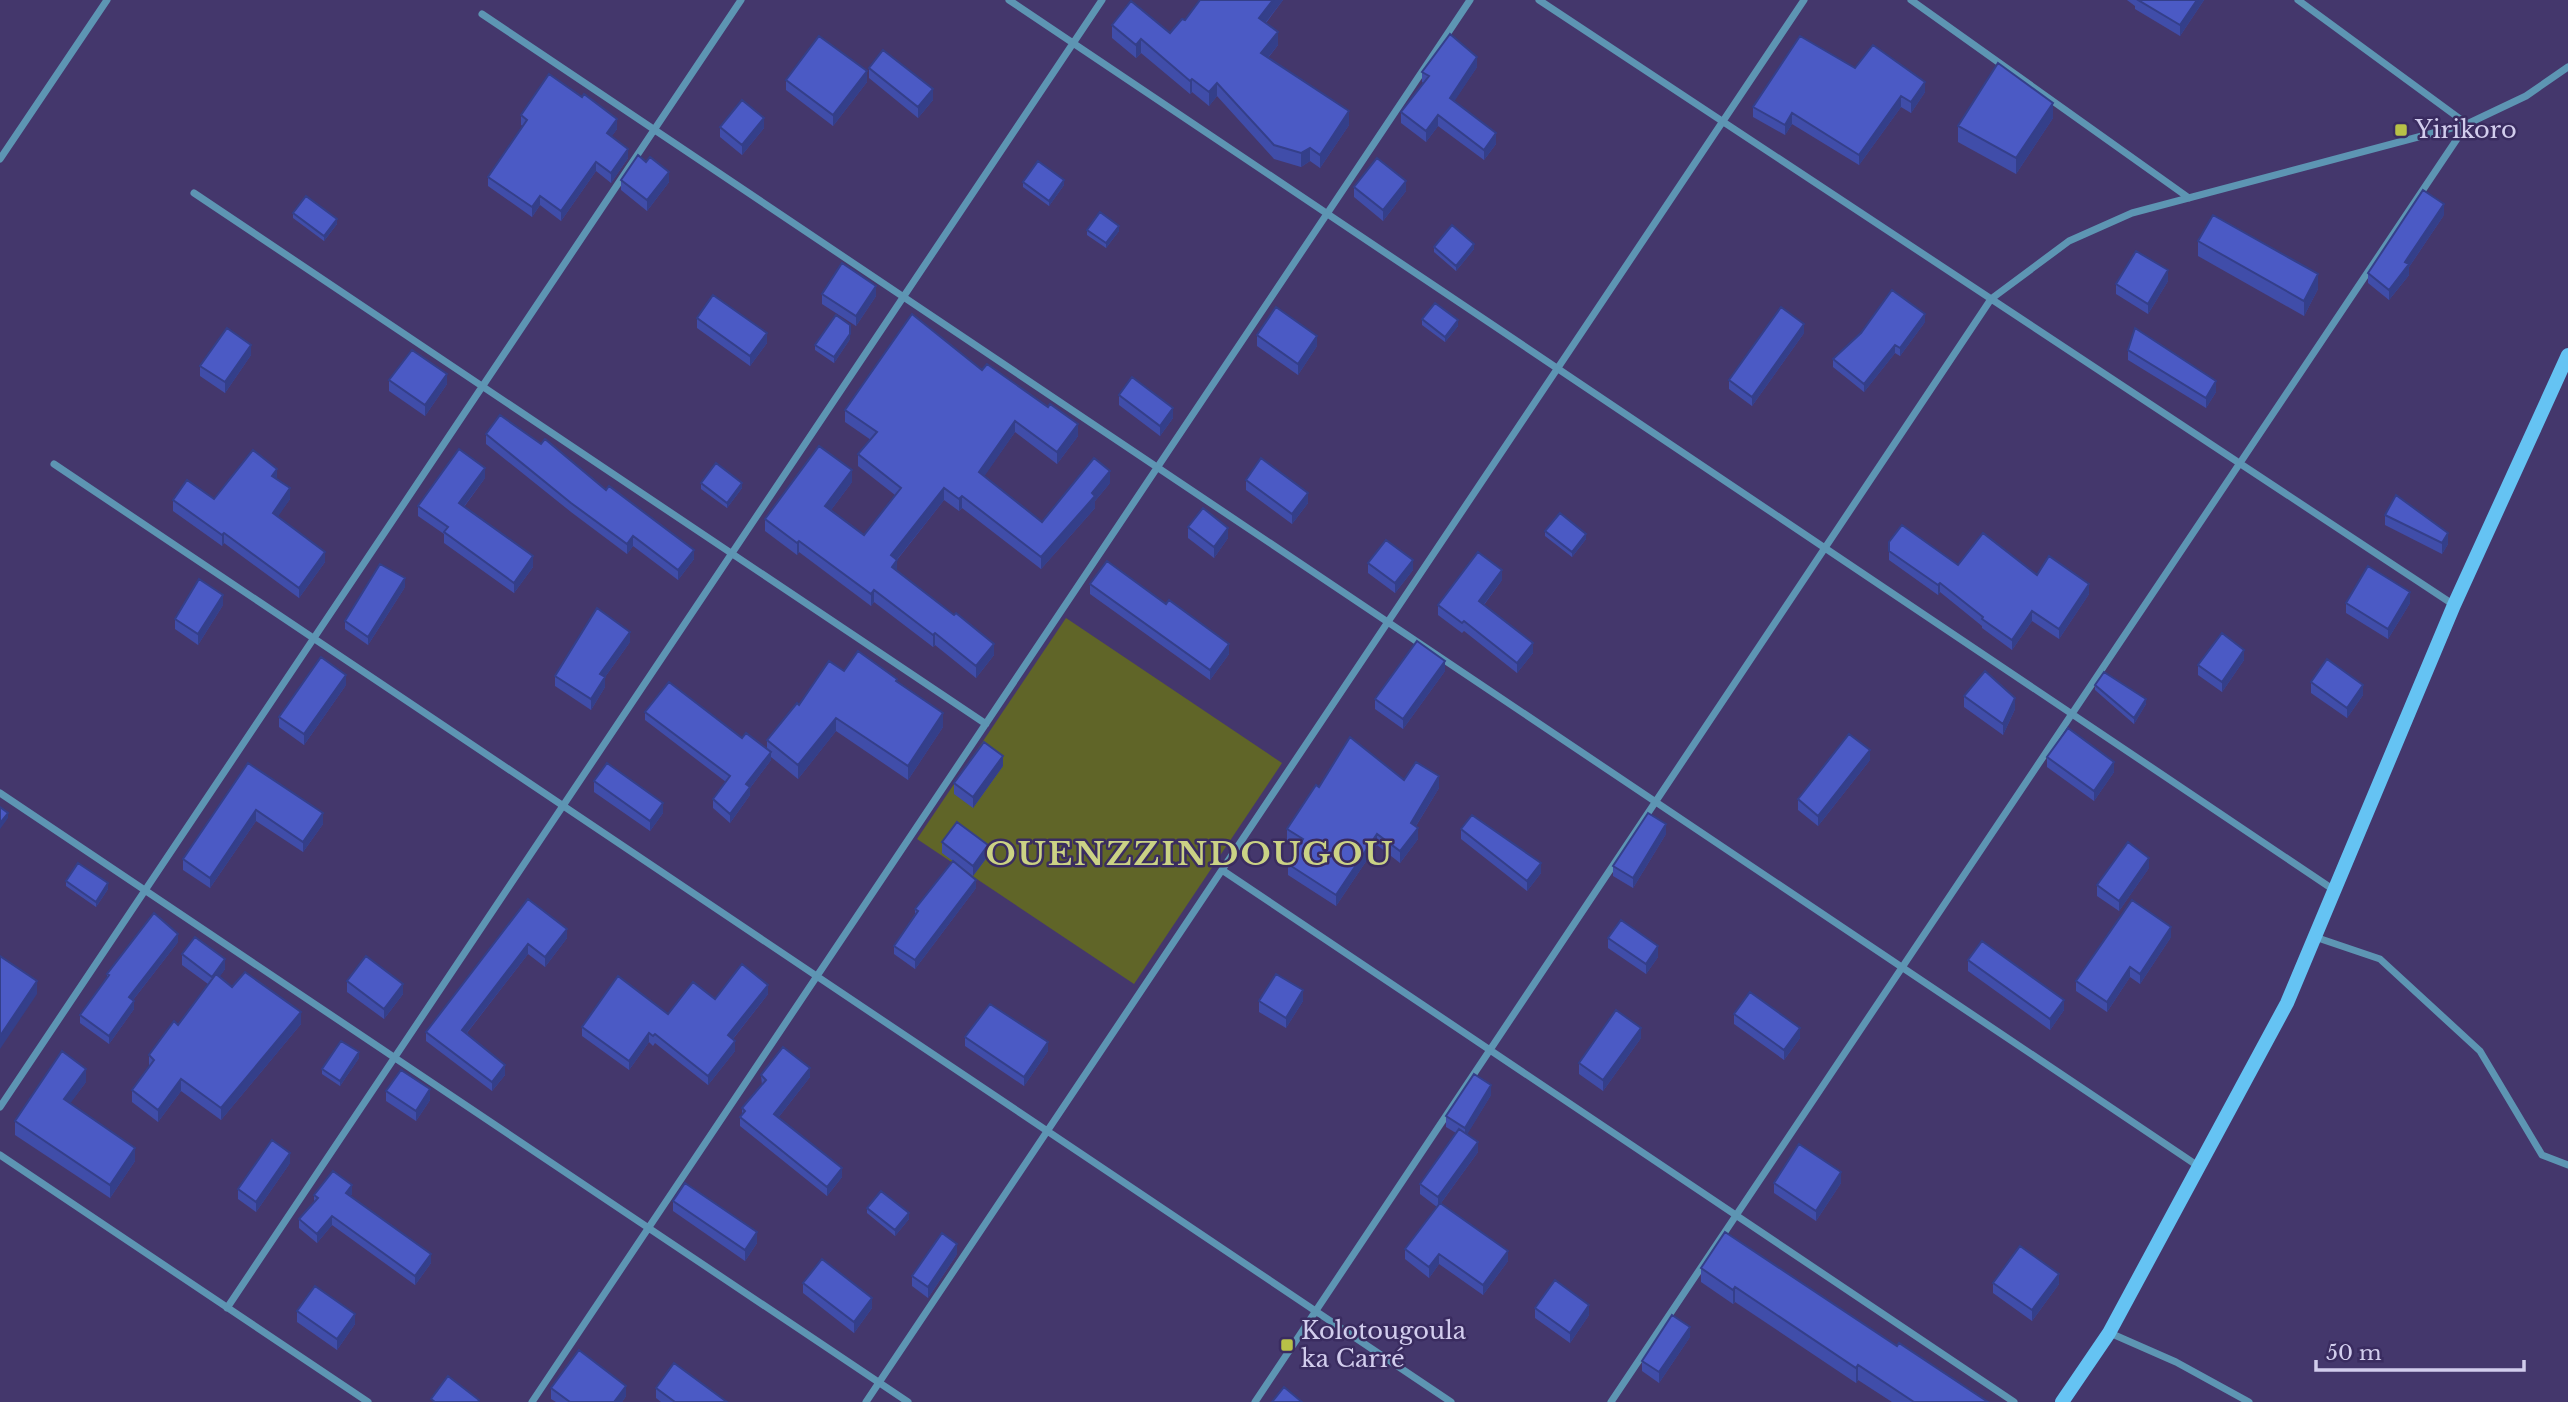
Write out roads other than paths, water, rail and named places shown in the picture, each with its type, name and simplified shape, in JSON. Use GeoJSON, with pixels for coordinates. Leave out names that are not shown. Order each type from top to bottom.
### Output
{"type":"FeatureCollection","features":[{"type":"Feature","properties":{"kind":"street"},"geometry":{"type":"LineString","coordinates":[[0,159],[107,0]]}},
{"type":"Feature","properties":{"kind":"street"},"geometry":{"type":"LineString","coordinates":[[0,1107],[741,0]]}},
{"type":"Feature","properties":{"kind":"street"},"geometry":{"type":"LineString","coordinates":[[1009,0],[2334,890]]}},
{"type":"Feature","properties":{"kind":"street"},"geometry":{"type":"LineString","coordinates":[[227,1308],[1102,0]]}},
{"type":"Feature","properties":{"kind":"street"},"geometry":{"type":"LineString","coordinates":[[532,1402],[1470,0]]}},
{"type":"Feature","properties":{"kind":"street"},"geometry":{"type":"LineString","coordinates":[[1539,0],[2454,605]]}},
{"type":"Feature","properties":{"kind":"street"},"geometry":{"type":"LineString","coordinates":[[866,1402],[1804,0]]}},
{"type":"Feature","properties":{"kind":"street"},"geometry":{"type":"LineString","coordinates":[[1911,0],[2189,198]]}},
{"type":"Feature","properties":{"kind":"street"},"geometry":{"type":"LineString","coordinates":[[2298,0],[2467,124]]}},
{"type":"Feature","properties":{"kind":"street"},"geometry":{"type":"LineString","coordinates":[[482,14],[2198,1166]]}},
{"type":"Feature","properties":{"kind":"street"},"geometry":{"type":"LineString","coordinates":[[1255,1402],[1991,299],[2069,241],[2132,213],[2467,124],[2526,96],[2568,67]]}},
{"type":"Feature","properties":{"kind":"street"},"geometry":{"type":"LineString","coordinates":[[1611,1402],[2467,124]]}},
{"type":"Feature","properties":{"kind":"street"},"geometry":{"type":"LineString","coordinates":[[194,193],[986,724]]}},
{"type":"Feature","properties":{"kind":"street"},"geometry":{"type":"LineString","coordinates":[[2062,1402],[2109,1333],[2287,1003],[2454,605],[2568,355]]}},
{"type":"Feature","properties":{"kind":"street"},"geometry":{"type":"LineString","coordinates":[[54,464],[1451,1402]]}},
{"type":"Feature","properties":{"kind":"street"},"geometry":{"type":"LineString","coordinates":[[0,793],[908,1402]]}},
{"type":"Feature","properties":{"kind":"street"},"geometry":{"type":"LineString","coordinates":[[1222,870],[2014,1402]]}},
{"type":"Feature","properties":{"kind":"street"},"geometry":{"type":"LineString","coordinates":[[2315,937],[2380,959],[2480,1051],[2542,1156],[2568,1166]]}},
{"type":"Feature","properties":{"kind":"street"},"geometry":{"type":"LineString","coordinates":[[0,1155],[368,1402]]}},
{"type":"Feature","properties":{"kind":"street"},"geometry":{"type":"LineString","coordinates":[[2109,1333],[2176,1362],[2249,1402]]}},
{"type":"Feature","properties":{"kind":"place","name":"Yirikoro"},"geometry":{"type":"Point","coordinates":[2401,130]}},
{"type":"Feature","properties":{"kind":"place","name":"Kolotougoula ka Carré"},"geometry":{"type":"Point","coordinates":[1287,1345]}},
{"type":"Feature","properties":{"kind":"district","name":"OUENZZINDOUGOU"},"geometry":{"type":"Point","coordinates":[1190,854]}}]}
